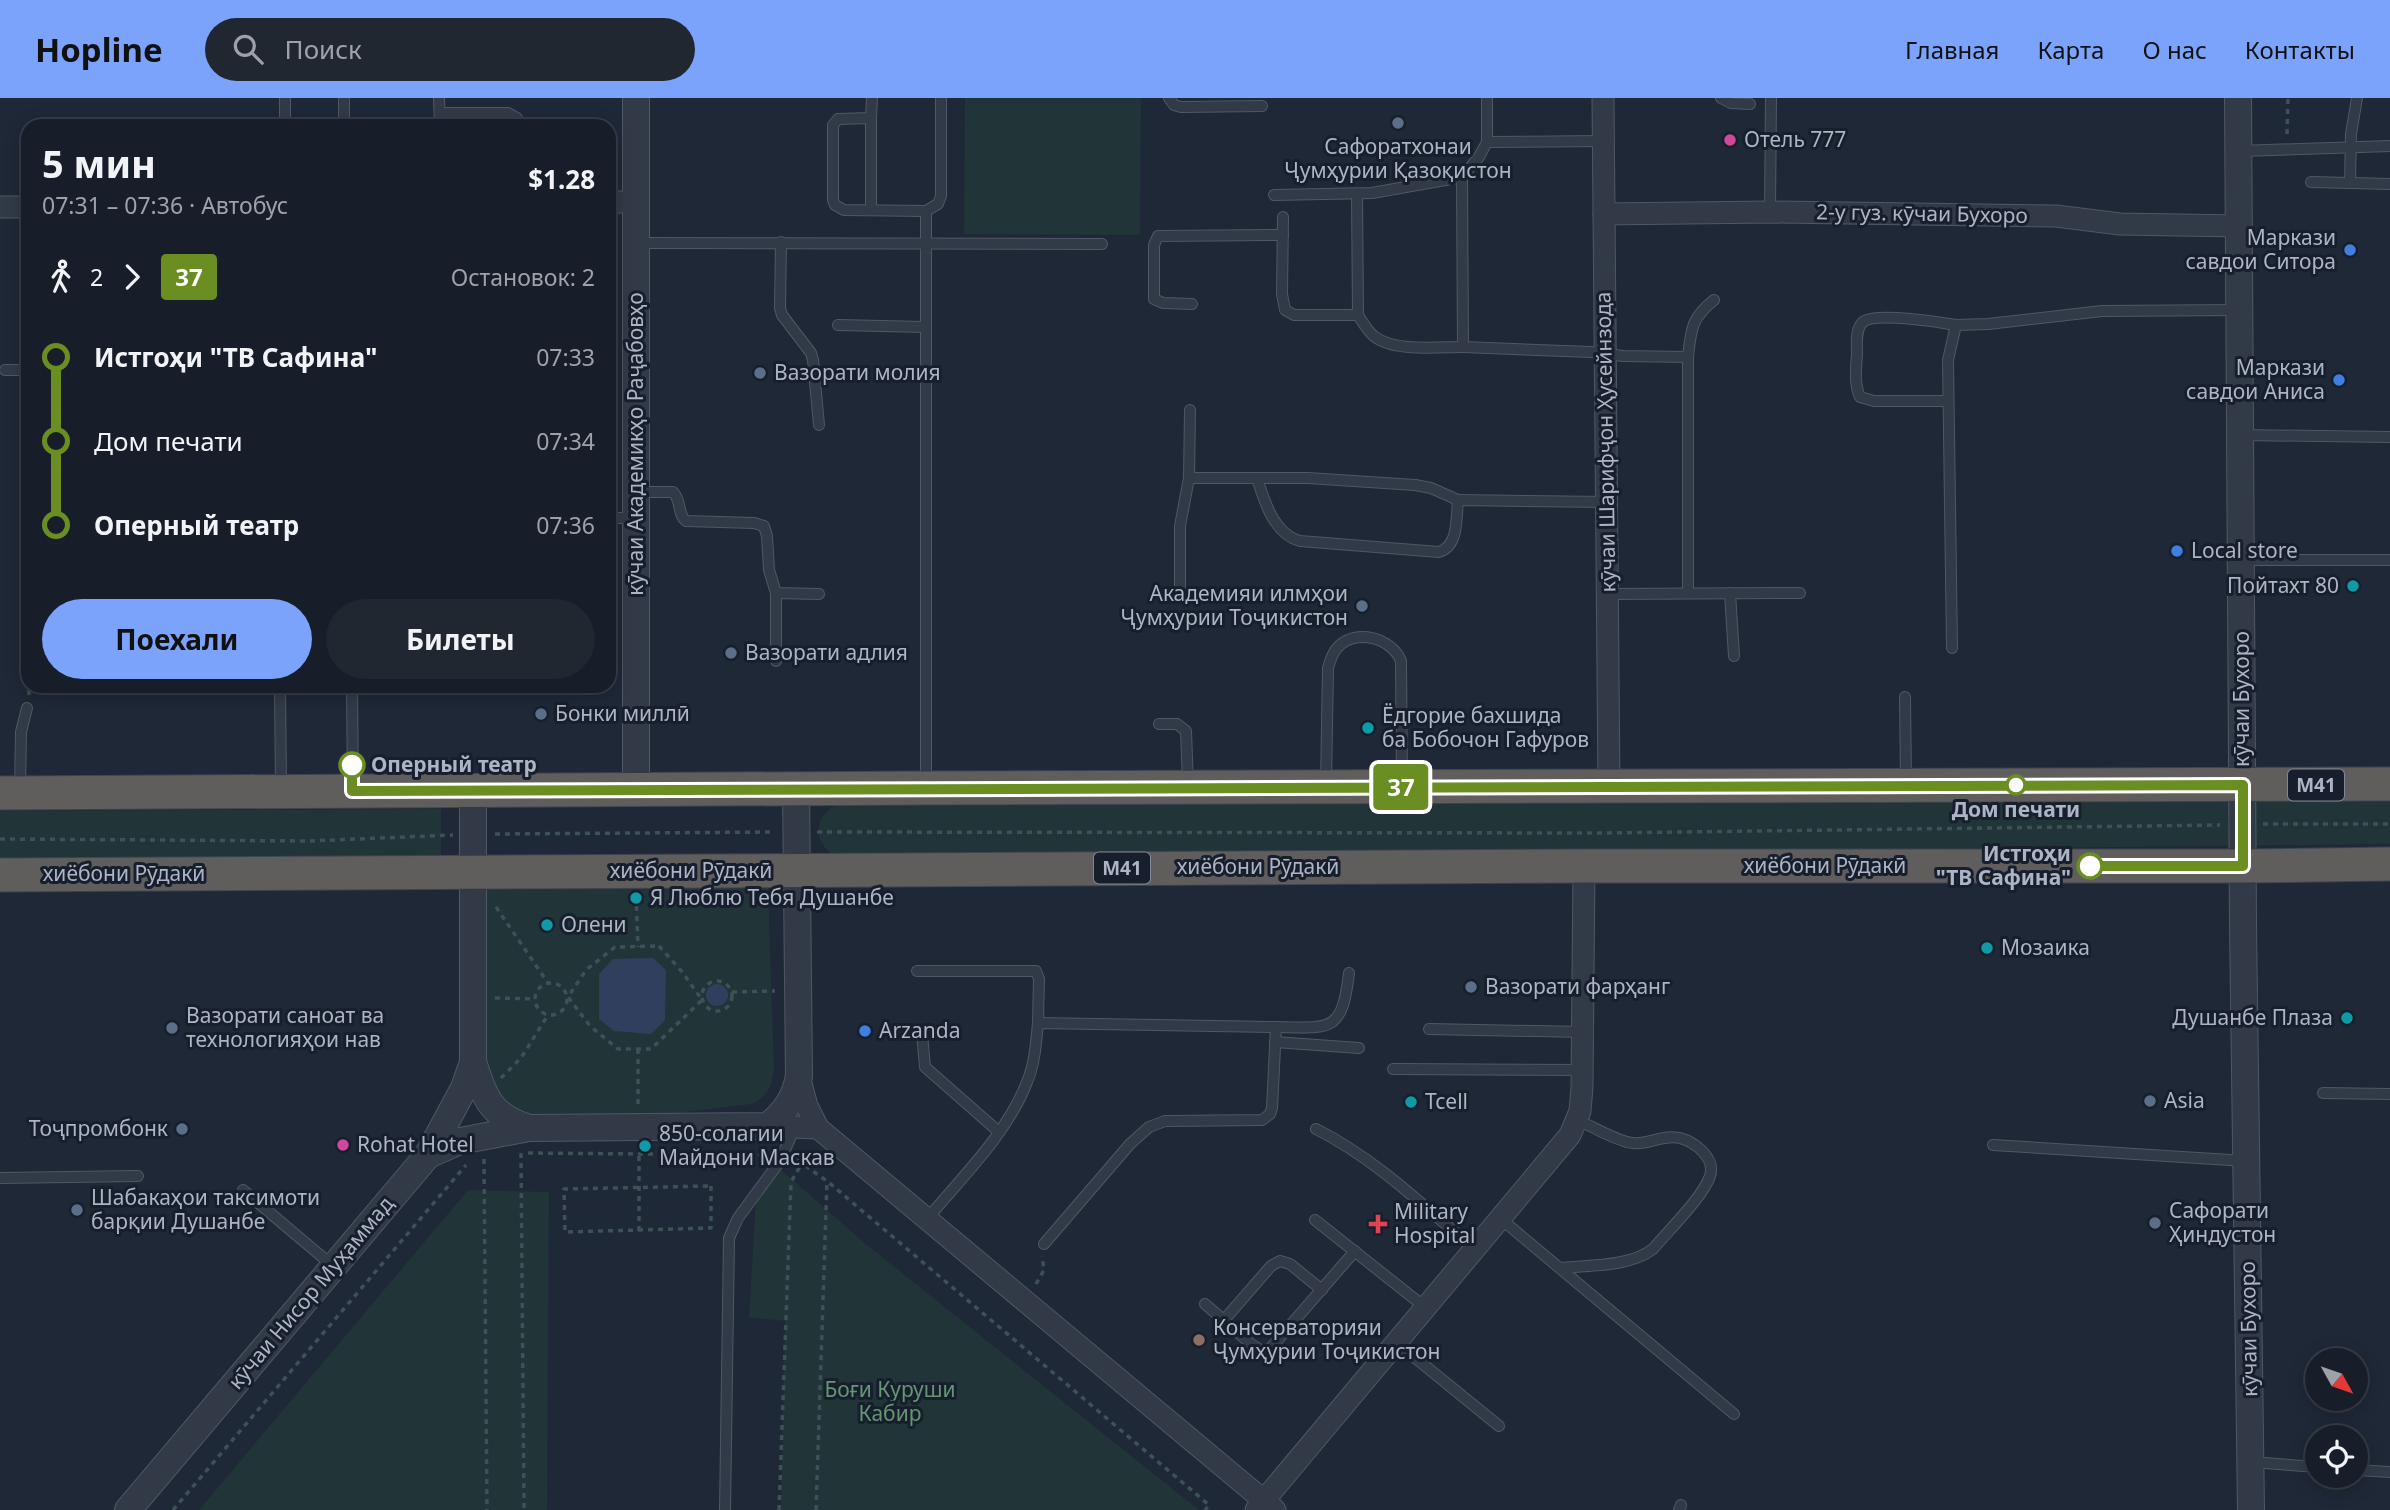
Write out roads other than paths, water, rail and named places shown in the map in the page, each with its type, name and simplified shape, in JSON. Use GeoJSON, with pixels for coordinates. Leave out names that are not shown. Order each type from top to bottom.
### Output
{"type":"FeatureCollection","features":[{"type":"Feature","properties":{"kind":"highway","name":"M41"},"geometry":{"type":"LineString","coordinates":[[10,793],[2390,784]]}},
{"type":"Feature","properties":{"kind":"highway","name":"хиёбони Рӯдакӣ"},"geometry":{"type":"LineString","coordinates":[[0,875],[2390,864]]}},
{"type":"Feature","properties":{"kind":"street","name":"кӯчаи Академикҳо Раҷабовҳо"},"geometry":{"type":"LineString","coordinates":[[636,98],[636,790]]}},
{"type":"Feature","properties":{"kind":"street","name":"кӯчаи Шарифҷон Ҳусейнзода"},"geometry":{"type":"LineString","coordinates":[[1602,98],[1609,786]]}},
{"type":"Feature","properties":{"kind":"street","name":"кӯчаи Бухоро"},"geometry":{"type":"LineString","coordinates":[[2238,98],[2251,1510]]}},
{"type":"Feature","properties":{"kind":"street"},"geometry":{"type":"LineString","coordinates":[[616,202],[636,202]]}},
{"type":"Feature","properties":{"kind":"street"},"geometry":{"type":"LineString","coordinates":[[0,207],[21,207]]}},
{"type":"Feature","properties":{"kind":"street","name":"2-у гуз. кӯчаи Бухоро"},"geometry":{"type":"LineString","coordinates":[[1604,214],[1770,212],[2056,216],[2120,224],[2239,226]]}},
{"type":"Feature","properties":{"kind":"street"},"geometry":{"type":"LineString","coordinates":[[796,789],[799,1076],[807,1106],[818,1128],[1023,1299],[1265,1507],[1570,1135],[1577,1120],[1583,1070],[1584,866]]}},
{"type":"Feature","properties":{"kind":"street","name":"кӯчаи Нисор Муҳаммад"},"geometry":{"type":"LineString","coordinates":[[473,790],[473,1062],[484,1094],[493,1108],[505,1119],[530,1128]]}},
{"type":"Feature","properties":{"kind":"street","name":"кӯчаи Нисор Муҳаммад"},"geometry":{"type":"LineString","coordinates":[[128,1510],[428,1155],[464,1088],[473,1062]]}},
{"type":"Feature","properties":{"kind":"street"},"geometry":{"type":"LineString","coordinates":[[768,1126],[790,1103],[799,1076]]}},
{"type":"Feature","properties":{"kind":"street"},"geometry":{"type":"LineString","coordinates":[[428,1155],[460,1140],[530,1128],[818,1128]]}},
{"type":"Feature","properties":{"kind":"lane"},"geometry":{"type":"LineString","coordinates":[[285,98],[285,119]]}},
{"type":"Feature","properties":{"kind":"lane"},"geometry":{"type":"LineString","coordinates":[[344,98],[344,119]]}},
{"type":"Feature","properties":{"kind":"lane"},"geometry":{"type":"LineString","coordinates":[[439,98],[440,119]]}},
{"type":"Feature","properties":{"kind":"lane"},"geometry":{"type":"LineString","coordinates":[[871,210],[872,98]]}},
{"type":"Feature","properties":{"kind":"lane"},"geometry":{"type":"LineString","coordinates":[[871,118],[834,121],[832,130],[835,205],[844,210],[926,211],[935,208],[941,196],[941,98]]}},
{"type":"Feature","properties":{"kind":"lane"},"geometry":{"type":"LineString","coordinates":[[1169,98],[1174,105],[1181,107],[1262,106]]}},
{"type":"Feature","properties":{"kind":"lane"},"geometry":{"type":"LineString","coordinates":[[1274,195],[1357,194],[1410,188],[1462,177],[1479,157],[1487,142],[1487,98]]}},
{"type":"Feature","properties":{"kind":"lane"},"geometry":{"type":"LineString","coordinates":[[1721,98],[1731,103],[1750,104]]}},
{"type":"Feature","properties":{"kind":"lane"},"geometry":{"type":"LineString","coordinates":[[1770,212],[1771,98]]}},
{"type":"Feature","properties":{"kind":"lane"},"geometry":{"type":"LineString","coordinates":[[2350,183],[2350,149],[2357,98]]}},
{"type":"Feature","properties":{"kind":"lane"},"geometry":{"type":"LineString","coordinates":[[440,113],[508,113],[517,119]]}},
{"type":"Feature","properties":{"kind":"lane"},"geometry":{"type":"LineString","coordinates":[[1487,142],[1603,141]]}},
{"type":"Feature","properties":{"kind":"lane"},"geometry":{"type":"LineString","coordinates":[[2239,150],[2390,146]]}},
{"type":"Feature","properties":{"kind":"lane"},"geometry":{"type":"LineString","coordinates":[[1462,177],[1463,347]]}},
{"type":"Feature","properties":{"kind":"lane"},"geometry":{"type":"LineString","coordinates":[[2312,183],[2390,184]]}},
{"type":"Feature","properties":{"kind":"lane"},"geometry":{"type":"LineString","coordinates":[[1357,194],[1358,315],[1372,335],[1388,344],[1688,358]]}},
{"type":"Feature","properties":{"kind":"lane"},"geometry":{"type":"LineString","coordinates":[[926,211],[926,788]]}},
{"type":"Feature","properties":{"kind":"lane"},"geometry":{"type":"LineString","coordinates":[[1283,217],[1283,303],[1289,314],[1358,315]]}},
{"type":"Feature","properties":{"kind":"lane"},"geometry":{"type":"LineString","coordinates":[[1192,304],[1163,303],[1154,299],[1153,245],[1158,236],[1283,235]]}},
{"type":"Feature","properties":{"kind":"lane"},"geometry":{"type":"LineString","coordinates":[[781,242],[780,308],[785,320],[813,360],[819,425]]}},
{"type":"Feature","properties":{"kind":"lane"},"geometry":{"type":"LineString","coordinates":[[636,243],[1102,244]]}},
{"type":"Feature","properties":{"kind":"lane"},"geometry":{"type":"LineString","coordinates":[[1688,593],[1688,358],[1695,321],[1703,309],[1714,300]]}},
{"type":"Feature","properties":{"kind":"lane"},"geometry":{"type":"LineString","coordinates":[[1948,401],[1874,401],[1860,397],[1856,387],[1857,334],[1860,326],[1869,319],[1916,318],[1956,325],[2102,311],[2240,310]]}},
{"type":"Feature","properties":{"kind":"lane"},"geometry":{"type":"LineString","coordinates":[[838,325],[925,327]]}},
{"type":"Feature","properties":{"kind":"lane"},"geometry":{"type":"LineString","coordinates":[[1952,648],[1948,360],[1956,325]]}},
{"type":"Feature","properties":{"kind":"lane"},"geometry":{"type":"LineString","coordinates":[[5,370],[21,370]]}},
{"type":"Feature","properties":{"kind":"lane"},"geometry":{"type":"LineString","coordinates":[[1180,591],[1181,512],[1189,478],[1190,410]]}},
{"type":"Feature","properties":{"kind":"lane"},"geometry":{"type":"LineString","coordinates":[[2240,435],[2390,438]]}},
{"type":"Feature","properties":{"kind":"lane"},"geometry":{"type":"LineString","coordinates":[[1189,478],[1308,478],[1415,485],[1431,488],[1458,500],[1608,502]]}},
{"type":"Feature","properties":{"kind":"lane"},"geometry":{"type":"LineString","coordinates":[[1257,478],[1266,505],[1282,530],[1300,541],[1439,552],[1451,546],[1454,538],[1458,500]]}},
{"type":"Feature","properties":{"kind":"lane"},"geometry":{"type":"LineString","coordinates":[[616,515],[673,492],[679,499],[681,516],[686,521],[754,523],[764,526],[769,570],[776,593],[776,661]]}},
{"type":"Feature","properties":{"kind":"lane"},"geometry":{"type":"LineString","coordinates":[[2241,560],[2390,560]]}},
{"type":"Feature","properties":{"kind":"lane"},"geometry":{"type":"LineString","coordinates":[[776,593],[819,594]]}},
{"type":"Feature","properties":{"kind":"lane"},"geometry":{"type":"LineString","coordinates":[[1730,593],[1734,656]]}},
{"type":"Feature","properties":{"kind":"lane"},"geometry":{"type":"LineString","coordinates":[[1608,594],[1800,593]]}},
{"type":"Feature","properties":{"kind":"lane"},"geometry":{"type":"LineString","coordinates":[[1326,787],[1328,668],[1335,650],[1340,645],[1347,641],[1377,638],[1391,644],[1401,661],[1402,787]]}},
{"type":"Feature","properties":{"kind":"lane"},"geometry":{"type":"LineString","coordinates":[[279,693],[281,791]]}},
{"type":"Feature","properties":{"kind":"lane"},"geometry":{"type":"LineString","coordinates":[[352,693],[352,791]]}},
{"type":"Feature","properties":{"kind":"lane"},"geometry":{"type":"LineString","coordinates":[[1905,697],[1906,786]]}},
{"type":"Feature","properties":{"kind":"lane"},"geometry":{"type":"LineString","coordinates":[[10,793],[27,708]]}},
{"type":"Feature","properties":{"kind":"lane"},"geometry":{"type":"LineString","coordinates":[[1159,724],[1177,724],[1186,731],[1188,787]]}},
{"type":"Feature","properties":{"kind":"lane"},"geometry":{"type":"LineString","coordinates":[[917,971],[1036,971],[1039,979],[1035,1056],[1028,1082],[999,1132],[927,1219]]}},
{"type":"Feature","properties":{"kind":"lane"},"geometry":{"type":"LineString","coordinates":[[1038,1023],[1317,1027],[1337,1019],[1344,1006],[1349,973]]}},
{"type":"Feature","properties":{"kind":"lane"},"geometry":{"type":"LineString","coordinates":[[1044,1244],[1130,1144],[1149,1127],[1165,1121],[1267,1118],[1272,1108],[1276,1027]]}},
{"type":"Feature","properties":{"kind":"lane"},"geometry":{"type":"LineString","coordinates":[[1429,1029],[1583,1032]]}},
{"type":"Feature","properties":{"kind":"lane"},"geometry":{"type":"LineString","coordinates":[[922,1034],[925,1067],[999,1132]]}},
{"type":"Feature","properties":{"kind":"lane"},"geometry":{"type":"LineString","coordinates":[[1275,1042],[1359,1048]]}},
{"type":"Feature","properties":{"kind":"lane"},"geometry":{"type":"LineString","coordinates":[[1393,1069],[1583,1070]]}},
{"type":"Feature","properties":{"kind":"lane"},"geometry":{"type":"LineString","coordinates":[[2323,1093],[2390,1094]]}},
{"type":"Feature","properties":{"kind":"lane"},"geometry":{"type":"LineString","coordinates":[[1561,1268],[1631,1260],[1643,1256],[1653,1248],[1703,1189],[1712,1168],[1706,1155],[1696,1145],[1679,1138],[1666,1136],[1647,1142],[1631,1143],[1577,1120]]}},
{"type":"Feature","properties":{"kind":"lane"},"geometry":{"type":"LineString","coordinates":[[725,1510],[729,1238],[738,1218],[784,1154],[795,1127]]}},
{"type":"Feature","properties":{"kind":"lane"},"geometry":{"type":"LineString","coordinates":[[1316,1129],[1352,1149],[1375,1166],[1475,1250]]}},
{"type":"Feature","properties":{"kind":"lane"},"geometry":{"type":"LineString","coordinates":[[1993,1145],[2246,1161]]}},
{"type":"Feature","properties":{"kind":"lane"},"geometry":{"type":"LineString","coordinates":[[0,1178],[138,1176]]}},
{"type":"Feature","properties":{"kind":"lane"},"geometry":{"type":"LineString","coordinates":[[243,1190],[333,1266]]}},
{"type":"Feature","properties":{"kind":"lane"},"geometry":{"type":"LineString","coordinates":[[1501,1219],[1734,1414]]}},
{"type":"Feature","properties":{"kind":"lane"},"geometry":{"type":"LineString","coordinates":[[1315,1220],[1426,1308]]}},
{"type":"Feature","properties":{"kind":"lane"},"geometry":{"type":"LineString","coordinates":[[1205,1304],[1251,1344],[1264,1352],[1268,1351],[1355,1251]]}},
{"type":"Feature","properties":{"kind":"lane"},"geometry":{"type":"LineString","coordinates":[[1224,1321],[1276,1263],[1290,1264],[1322,1290]]}},
{"type":"Feature","properties":{"kind":"lane"},"geometry":{"type":"LineString","coordinates":[[1397,1343],[1499,1426]]}},
{"type":"Feature","properties":{"kind":"lane"},"geometry":{"type":"LineString","coordinates":[[2251,1462],[2305,1466]]}},
{"type":"Feature","properties":{"kind":"lane"},"geometry":{"type":"LineString","coordinates":[[2368,1471],[2390,1472]]}},
{"type":"Feature","properties":{"kind":"water"},"geometry":{"type":"Polygon","coordinates":[[[653,958],[666,970],[665,1020],[651,1034],[614,1031],[599,1019],[599,974],[613,959],[653,958]]]}},
{"type":"Feature","properties":{"kind":"water"},"geometry":{"type":"Polygon","coordinates":[[[717,984],[725,987],[728,995],[725,1003],[717,1006],[709,1003],[706,995],[709,987],[717,984]]]}},
{"type":"Feature","properties":{"kind":"place","name":"Сафоратхонаи Ҷумҳурии Қазоқистон"},"geometry":{"type":"Point","coordinates":[1398,123]}},
{"type":"Feature","properties":{"kind":"place","name":"Отель 777"},"geometry":{"type":"Point","coordinates":[1730,140]}},
{"type":"Feature","properties":{"kind":"place","name":"Маркази савдои Ситора"},"geometry":{"type":"Point","coordinates":[2350,250]}},
{"type":"Feature","properties":{"kind":"place","name":"Вазорати молия"},"geometry":{"type":"Point","coordinates":[760,373]}},
{"type":"Feature","properties":{"kind":"place","name":"Маркази савдои Аниса"},"geometry":{"type":"Point","coordinates":[2339,380]}},
{"type":"Feature","properties":{"kind":"place","name":"Local store"},"geometry":{"type":"Point","coordinates":[2177,551]}},
{"type":"Feature","properties":{"kind":"place","name":"Пойтахт 80"},"geometry":{"type":"Point","coordinates":[2353,586]}},
{"type":"Feature","properties":{"kind":"place","name":"Академияи илмҳои Ҷумҳурии Тоҷикистон"},"geometry":{"type":"Point","coordinates":[1362,606]}},
{"type":"Feature","properties":{"kind":"place","name":"Вазорати адлия"},"geometry":{"type":"Point","coordinates":[731,653]}},
{"type":"Feature","properties":{"kind":"place","name":"Бонки миллӣ"},"geometry":{"type":"Point","coordinates":[541,714]}},
{"type":"Feature","properties":{"kind":"place","name":"Ёдгорие бахшида ба Бобочон Гафуров"},"geometry":{"type":"Point","coordinates":[1368,728]}},
{"type":"Feature","properties":{"kind":"place","name":"Оперный театр"},"geometry":{"type":"Point","coordinates":[352,765]}},
{"type":"Feature","properties":{"kind":"place","name":"Дом печати"},"geometry":{"type":"Point","coordinates":[2016,785]}},
{"type":"Feature","properties":{"kind":"place","name":"Истгоҳи \"ТВ Сафина\""},"geometry":{"type":"Point","coordinates":[2090,866]}},
{"type":"Feature","properties":{"kind":"place","name":"Я Люблю Тебя Душанбе"},"geometry":{"type":"Point","coordinates":[636,898]}},
{"type":"Feature","properties":{"kind":"place","name":"Олени"},"geometry":{"type":"Point","coordinates":[547,925]}},
{"type":"Feature","properties":{"kind":"place","name":"Мозаика"},"geometry":{"type":"Point","coordinates":[1987,948]}},
{"type":"Feature","properties":{"kind":"place","name":"Вазорати фарҳанг"},"geometry":{"type":"Point","coordinates":[1471,987]}},
{"type":"Feature","properties":{"kind":"place","name":"Душанбе Плаза"},"geometry":{"type":"Point","coordinates":[2347,1018]}},
{"type":"Feature","properties":{"kind":"place","name":"Вазорати саноат ва технологияҳои нав"},"geometry":{"type":"Point","coordinates":[172,1028]}},
{"type":"Feature","properties":{"kind":"place","name":"Arzanda"},"geometry":{"type":"Point","coordinates":[865,1031]}},
{"type":"Feature","properties":{"kind":"place","name":"Asia"},"geometry":{"type":"Point","coordinates":[2150,1101]}},
{"type":"Feature","properties":{"kind":"place","name":"Tcell"},"geometry":{"type":"Point","coordinates":[1411,1102]}},
{"type":"Feature","properties":{"kind":"place","name":"Тоҷпромбонк"},"geometry":{"type":"Point","coordinates":[182,1129]}},
{"type":"Feature","properties":{"kind":"place","name":"Rohat Hotel"},"geometry":{"type":"Point","coordinates":[343,1145]}},
{"type":"Feature","properties":{"kind":"place","name":"850-солагии Майдони Маскав"},"geometry":{"type":"Point","coordinates":[645,1146]}},
{"type":"Feature","properties":{"kind":"place","name":"Шабакаҳои таксимоти барқии Душанбе"},"geometry":{"type":"Point","coordinates":[77,1210]}},
{"type":"Feature","properties":{"kind":"place","name":"Сафорати Ҳиндустон"},"geometry":{"type":"Point","coordinates":[2155,1223]}},
{"type":"Feature","properties":{"kind":"place","name":"Military Hospital"},"geometry":{"type":"Point","coordinates":[1378,1224]}},
{"type":"Feature","properties":{"kind":"place","name":"Консерваторияи Ҷумҳурии Тоҷикистон"},"geometry":{"type":"Point","coordinates":[1199,1340]}},
{"type":"Feature","properties":{"kind":"park label","name":"Боғи Куруши Кабир"},"geometry":{"type":"Point","coordinates":[890,1402]}}]}
